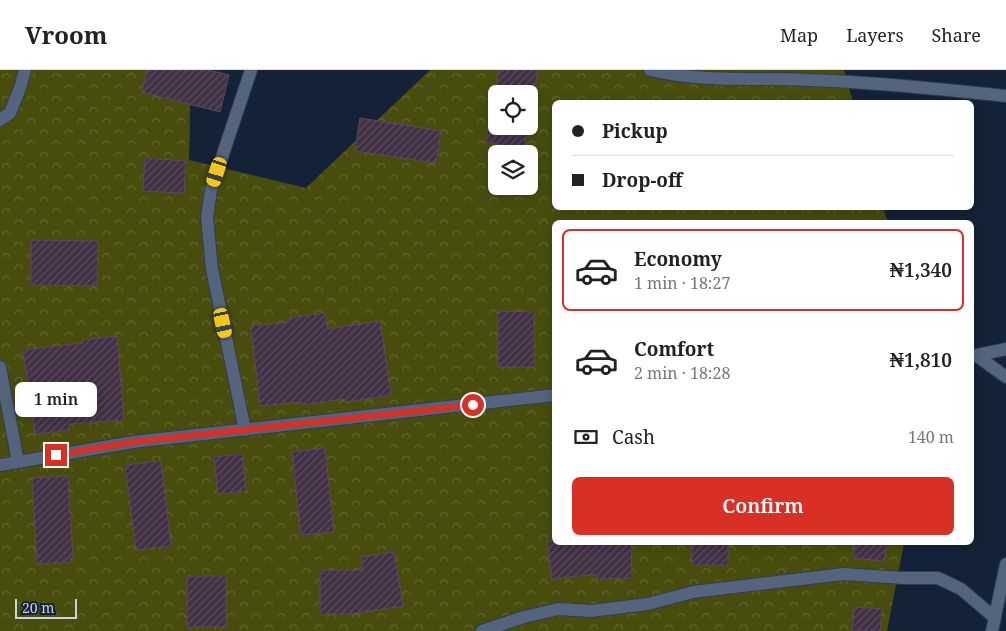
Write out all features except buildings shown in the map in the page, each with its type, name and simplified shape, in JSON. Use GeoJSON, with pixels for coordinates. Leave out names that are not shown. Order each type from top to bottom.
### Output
{"type":"FeatureCollection","features":[{"type":"Feature","properties":{"kind":"street"},"geometry":{"type":"LineString","coordinates":[[0,120],[10,113],[25,70]]}},
{"type":"Feature","properties":{"kind":"street"},"geometry":{"type":"LineString","coordinates":[[245,430],[212,269],[208,217],[211,190],[251,70]]}},
{"type":"Feature","properties":{"kind":"street"},"geometry":{"type":"LineString","coordinates":[[650,70],[669,75],[708,80],[808,80],[1006,96]]}},
{"type":"Feature","properties":{"kind":"street"},"geometry":{"type":"LineString","coordinates":[[975,356],[1006,349]]}},
{"type":"Feature","properties":{"kind":"street"},"geometry":{"type":"LineString","coordinates":[[975,356],[1006,377]]}},
{"type":"Feature","properties":{"kind":"street"},"geometry":{"type":"LineString","coordinates":[[0,366],[18,462]]}},
{"type":"Feature","properties":{"kind":"street"},"geometry":{"type":"LineString","coordinates":[[0,465],[133,442],[552,395]]}},
{"type":"Feature","properties":{"kind":"street"},"geometry":{"type":"LineString","coordinates":[[992,631],[1006,564]]}},
{"type":"Feature","properties":{"kind":"street"},"geometry":{"type":"LineString","coordinates":[[482,631],[524,617],[558,610],[591,611],[648,604],[693,592],[843,574],[938,578],[961,589],[995,618]]}},
{"type":"Feature","properties":{"kind":"green space"},"geometry":{"type":"Polygon","coordinates":[[[0,70],[191,70],[189,160],[306,188],[430,70],[844,70],[852,100],[552,100],[552,210],[884,210],[887,220],[552,220],[552,545],[904,545],[887,631],[0,631],[0,70]]]}},
{"type":"Feature","properties":{"kind":"route"},"geometry":{"type":"LineString","coordinates":[[56,455],[133,442],[473,405]]}}]}
